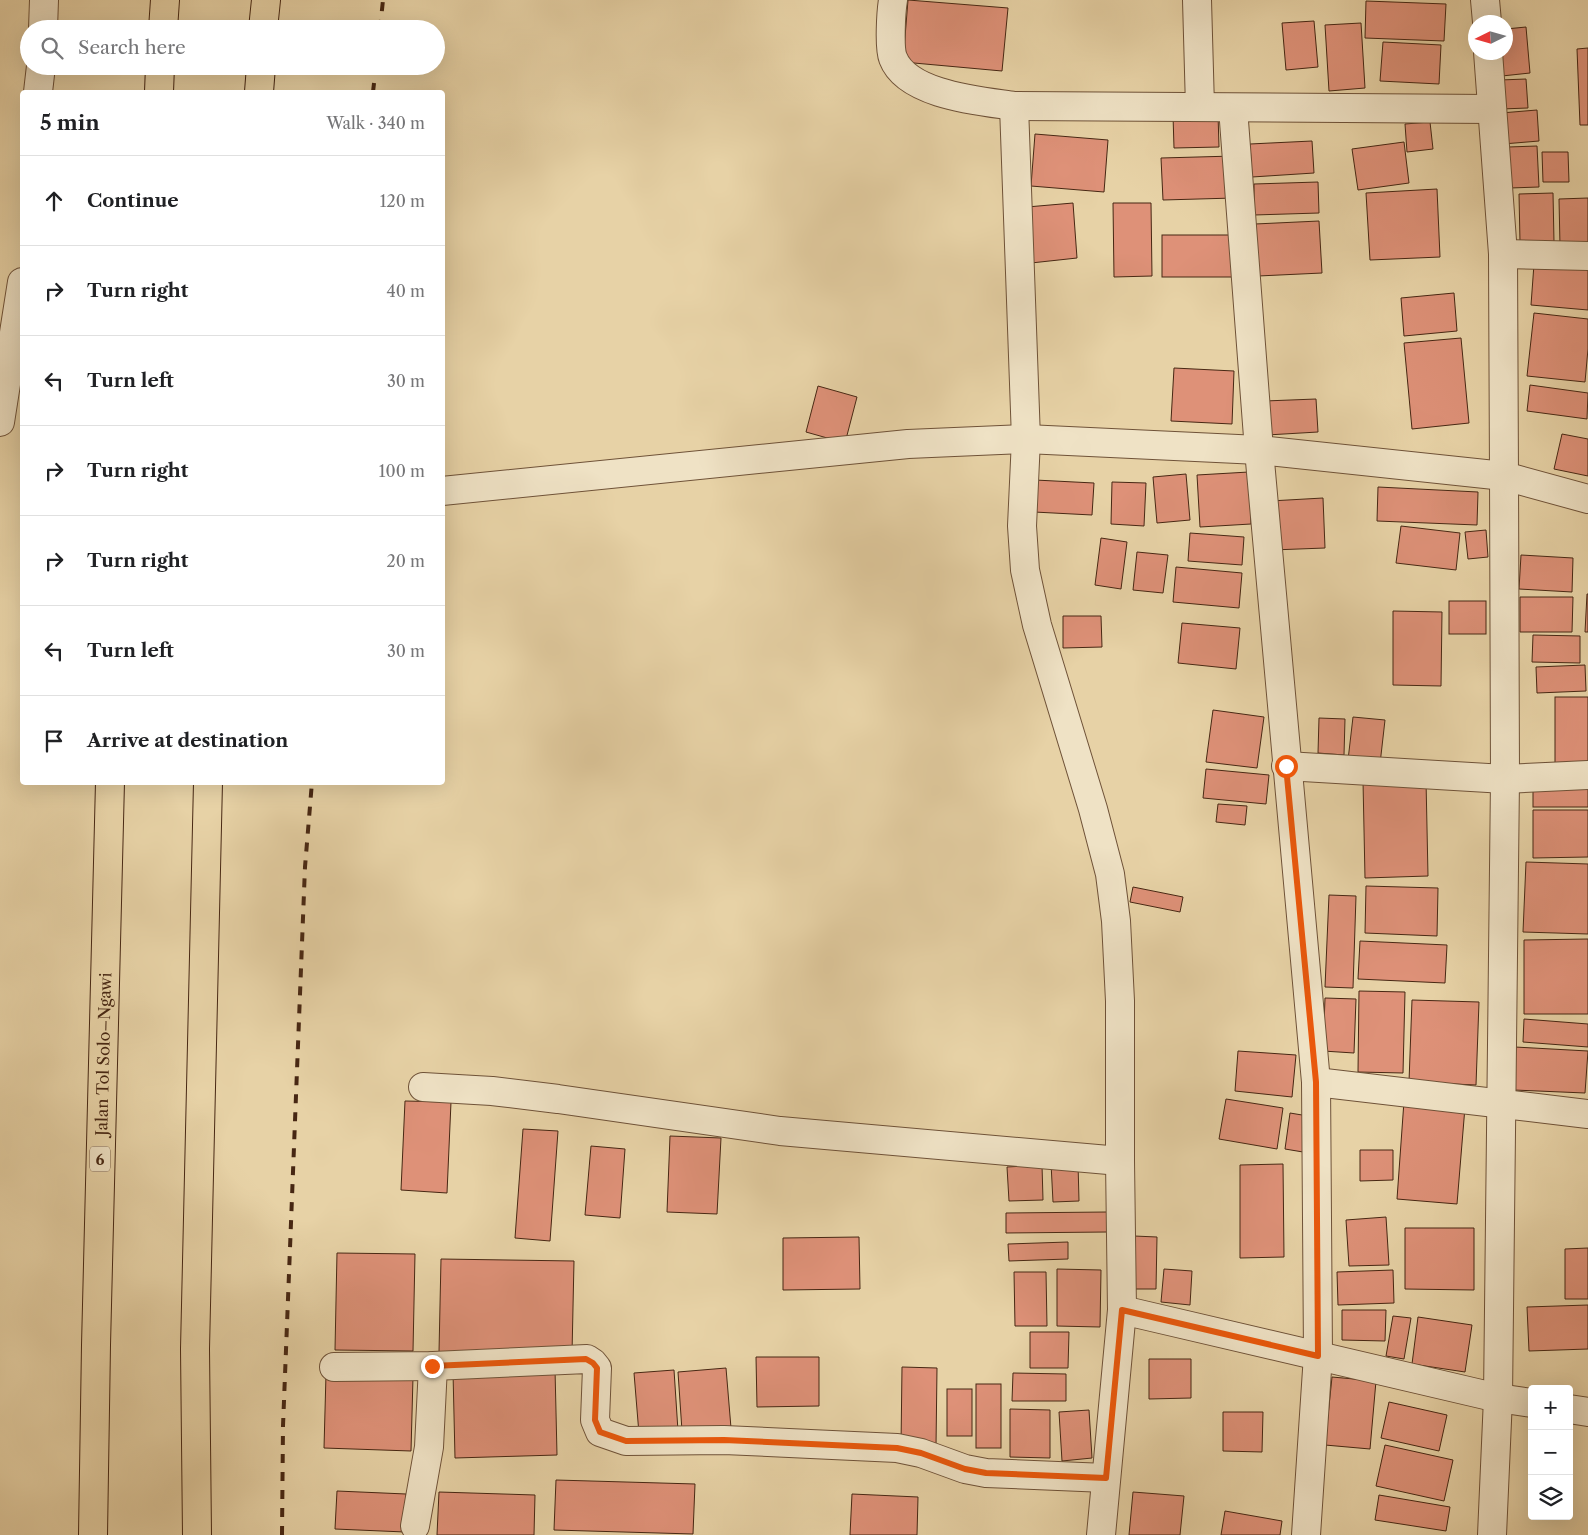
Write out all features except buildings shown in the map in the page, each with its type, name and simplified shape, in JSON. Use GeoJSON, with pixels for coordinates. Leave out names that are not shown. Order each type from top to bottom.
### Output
{"type":"FeatureCollection","features":[{"type":"Feature","properties":{"kind":"highway"},"geometry":{"type":"LineString","coordinates":[[164,20],[165,0]]}},
{"type":"Feature","properties":{"kind":"highway"},"geometry":{"type":"LineString","coordinates":[[264,20],[266,0]]}},
{"type":"Feature","properties":{"kind":"highway"},"geometry":{"type":"LineString","coordinates":[[159,90],[160,75]]}},
{"type":"Feature","properties":{"kind":"highway"},"geometry":{"type":"LineString","coordinates":[[259,90],[260,75]]}},
{"type":"Feature","properties":{"kind":"highway","name":"Jalan Tol Solo–Ngawi"},"geometry":{"type":"LineString","coordinates":[[93,1535],[110,785]]}},
{"type":"Feature","properties":{"kind":"highway"},"geometry":{"type":"LineString","coordinates":[[197,1535],[195,1349],[208,785]]}},
{"type":"Feature","properties":{"kind":"street"},"geometry":{"type":"LineString","coordinates":[[43,20],[44,0]]}},
{"type":"Feature","properties":{"kind":"street"},"geometry":{"type":"LineString","coordinates":[[893,0],[891,17],[893,58],[906,77],[949,96],[1014,106],[1492,108]]}},
{"type":"Feature","properties":{"kind":"street"},"geometry":{"type":"LineString","coordinates":[[1197,0],[1200,107]]}},
{"type":"Feature","properties":{"kind":"street"},"geometry":{"type":"LineString","coordinates":[[1485,0],[1486,15]]}},
{"type":"Feature","properties":{"kind":"street"},"geometry":{"type":"LineString","coordinates":[[1489,60],[1503,254],[1505,779],[1498,1398],[1492,1535]]}},
{"type":"Feature","properties":{"kind":"street"},"geometry":{"type":"LineString","coordinates":[[38,90],[40,75]]}},
{"type":"Feature","properties":{"kind":"street"},"geometry":{"type":"LineString","coordinates":[[1014,106],[1026,439],[1022,526],[1025,570],[1039,634],[1093,809],[1110,874],[1116,921],[1120,1001],[1122,1310],[1100,1535]]}},
{"type":"Feature","properties":{"kind":"street"},"geometry":{"type":"LineString","coordinates":[[1233,108],[1259,450],[1316,1082],[1318,1356],[1306,1535]]}},
{"type":"Feature","properties":{"kind":"street"},"geometry":{"type":"LineString","coordinates":[[1503,254],[1588,256]]}},
{"type":"Feature","properties":{"kind":"street"},"geometry":{"type":"LineString","coordinates":[[0,422],[15,289]]}},
{"type":"Feature","properties":{"kind":"street"},"geometry":{"type":"LineString","coordinates":[[445,491],[908,444],[1026,439],[1259,450],[1504,476],[1588,498]]}},
{"type":"Feature","properties":{"kind":"street"},"geometry":{"type":"LineString","coordinates":[[1286,766],[1505,779],[1588,775]]}},
{"type":"Feature","properties":{"kind":"street"},"geometry":{"type":"LineString","coordinates":[[1316,1082],[1588,1114]]}},
{"type":"Feature","properties":{"kind":"street"},"geometry":{"type":"LineString","coordinates":[[424,1087],[492,1091],[558,1099],[780,1131],[1120,1161]]}},
{"type":"Feature","properties":{"kind":"street"},"geometry":{"type":"LineString","coordinates":[[1122,1310],[1498,1398],[1528,1402]]}},
{"type":"Feature","properties":{"kind":"street"},"geometry":{"type":"LineString","coordinates":[[334,1367],[432,1366],[586,1359],[597,1368],[595,1420],[600,1432],[626,1441],[724,1440],[897,1448],[921,1453],[965,1469],[986,1473],[1106,1478]]}},
{"type":"Feature","properties":{"kind":"street"},"geometry":{"type":"LineString","coordinates":[[415,1526],[429,1447],[432,1366]]}},
{"type":"Feature","properties":{"kind":"street"},"geometry":{"type":"LineString","coordinates":[[1573,1410],[1588,1412]]}},
{"type":"Feature","properties":{"kind":"railway"},"geometry":{"type":"LineString","coordinates":[[381,20],[383,0]]}},
{"type":"Feature","properties":{"kind":"railway"},"geometry":{"type":"LineString","coordinates":[[373,90],[375,75]]}},
{"type":"Feature","properties":{"kind":"railway"},"geometry":{"type":"LineString","coordinates":[[282,1535],[283,1426],[305,867],[312,785]]}},
{"type":"Feature","properties":{"kind":"route"},"geometry":{"type":"LineString","coordinates":[[432,1366],[586,1359],[597,1368],[595,1420],[600,1432],[612,1438],[626,1441],[724,1440],[897,1448],[921,1453],[965,1469],[986,1473],[1106,1478],[1122,1310],[1318,1356],[1316,1082],[1286,766]]}}]}
